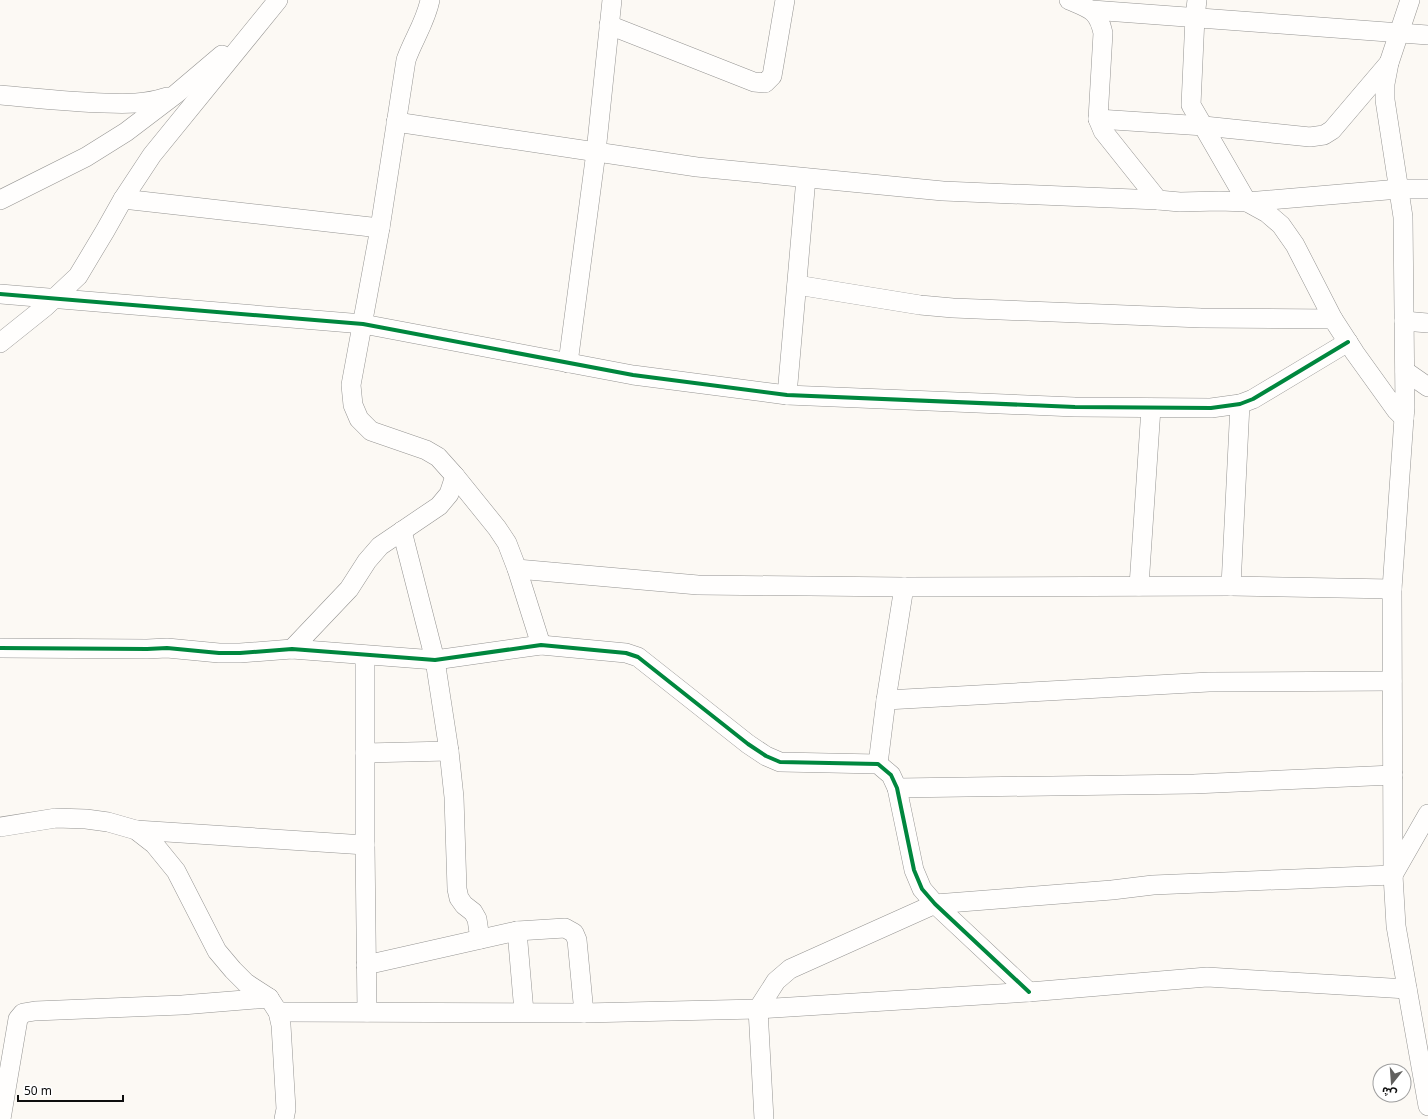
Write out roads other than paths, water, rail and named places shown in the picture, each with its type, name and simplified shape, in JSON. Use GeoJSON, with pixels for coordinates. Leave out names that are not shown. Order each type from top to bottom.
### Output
{"type":"FeatureCollection","features":[{"type":"Feature","properties":{"kind":"street"},"geometry":{"type":"LineString","coordinates":[[0,343],[78,276],[123,199],[152,156],[278,0]]}},
{"type":"Feature","properties":{"kind":"street"},"geometry":{"type":"LineString","coordinates":[[430,0],[425,19],[411,45],[406,60],[380,228],[351,385],[353,404],[359,419],[371,431],[426,450],[438,457],[498,528],[507,543],[517,569],[541,645]]}},
{"type":"Feature","properties":{"kind":"street"},"geometry":{"type":"LineString","coordinates":[[568,363],[596,152],[612,0]]}},
{"type":"Feature","properties":{"kind":"street"},"geometry":{"type":"LineString","coordinates":[[609,25],[754,82],[764,83],[772,76],[785,0]]}},
{"type":"Feature","properties":{"kind":"street"},"geometry":{"type":"LineString","coordinates":[[1070,0],[1092,10],[1196,8],[1399,33],[1428,35]]}},
{"type":"Feature","properties":{"kind":"street"},"geometry":{"type":"LineString","coordinates":[[1410,0],[1389,63],[1385,84],[1385,100],[1403,217],[1405,371],[1405,408],[1392,589],[1393,875],[1396,926],[1428,1106]]}},
{"type":"Feature","properties":{"kind":"street"},"geometry":{"type":"LineString","coordinates":[[1196,8],[1191,105],[1247,202],[1267,213],[1281,225],[1295,245],[1333,319],[1396,410],[1404,418]]}},
{"type":"Feature","properties":{"kind":"street"},"geometry":{"type":"LineString","coordinates":[[1092,10],[1101,22],[1103,33],[1098,119],[1103,132],[1158,200]]}},
{"type":"Feature","properties":{"kind":"street"},"geometry":{"type":"LineString","coordinates":[[0,200],[86,157],[126,132],[176,94],[259,24]]}},
{"type":"Feature","properties":{"kind":"street"},"geometry":{"type":"LineString","coordinates":[[1098,119],[1204,126],[1310,137],[1324,135],[1332,130],[1389,63]]}},
{"type":"Feature","properties":{"kind":"street"},"geometry":{"type":"LineString","coordinates":[[0,95],[78,103],[137,104],[154,101],[176,94]]}},
{"type":"Feature","properties":{"kind":"street"},"geometry":{"type":"LineString","coordinates":[[396,122],[697,167],[943,192],[1180,202],[1247,202],[1399,189],[1428,189]]}},
{"type":"Feature","properties":{"kind":"street"},"geometry":{"type":"LineString","coordinates":[[787,395],[806,178]]}},
{"type":"Feature","properties":{"kind":"street"},"geometry":{"type":"LineString","coordinates":[[123,199],[380,228]]}},
{"type":"Feature","properties":{"kind":"street"},"geometry":{"type":"LineString","coordinates":[[797,285],[920,305],[953,308],[1201,318],[1333,319]]}},
{"type":"Feature","properties":{"kind":"street"},"geometry":{"type":"LineString","coordinates":[[0,294],[362,324],[633,376],[787,395],[1075,407],[1211,408],[1240,404],[1253,400],[1348,342]]}},
{"type":"Feature","properties":{"kind":"street"},"geometry":{"type":"LineString","coordinates":[[1404,321],[1428,324]]}},
{"type":"Feature","properties":{"kind":"street"},"geometry":{"type":"LineString","coordinates":[[1405,371],[1428,387]]}},
{"type":"Feature","properties":{"kind":"street"},"geometry":{"type":"LineString","coordinates":[[1231,586],[1240,404]]}},
{"type":"Feature","properties":{"kind":"street"},"geometry":{"type":"LineString","coordinates":[[1139,586],[1151,408]]}},
{"type":"Feature","properties":{"kind":"street"},"geometry":{"type":"LineString","coordinates":[[292,649],[349,589],[367,560],[380,546],[439,506],[449,494],[455,476]]}},
{"type":"Feature","properties":{"kind":"street"},"geometry":{"type":"LineString","coordinates":[[402,531],[435,660],[449,751],[454,804],[457,889],[459,898],[477,918],[480,939]]}},
{"type":"Feature","properties":{"kind":"street"},"geometry":{"type":"LineString","coordinates":[[517,569],[698,585],[904,587],[1231,586],[1392,589]]}},
{"type":"Feature","properties":{"kind":"street"},"geometry":{"type":"LineString","coordinates":[[878,764],[886,700],[904,587]]}},
{"type":"Feature","properties":{"kind":"street"},"geometry":{"type":"LineString","coordinates":[[0,648],[167,648],[219,653],[292,649],[435,660],[541,645],[626,653],[638,657],[748,744],[766,756],[780,762],[878,764],[891,775],[897,788],[914,870],[922,889],[935,904],[1029,992]]}},
{"type":"Feature","properties":{"kind":"street"},"geometry":{"type":"LineString","coordinates":[[365,654],[367,1012]]}},
{"type":"Feature","properties":{"kind":"street"},"geometry":{"type":"LineString","coordinates":[[886,700],[1209,682],[1392,681]]}},
{"type":"Feature","properties":{"kind":"street"},"geometry":{"type":"LineString","coordinates":[[365,753],[449,751]]}},
{"type":"Feature","properties":{"kind":"street"},"geometry":{"type":"LineString","coordinates":[[897,788],[1194,784],[1393,775]]}},
{"type":"Feature","properties":{"kind":"street"},"geometry":{"type":"LineString","coordinates":[[1393,875],[1428,814]]}},
{"type":"Feature","properties":{"kind":"street"},"geometry":{"type":"LineString","coordinates":[[0,827],[56,818],[78,819],[108,822],[136,830],[365,845]]}},
{"type":"Feature","properties":{"kind":"street"},"geometry":{"type":"LineString","coordinates":[[136,830],[154,844],[176,871],[217,951],[246,983],[273,1005],[281,1024],[286,1109],[284,1119]]}},
{"type":"Feature","properties":{"kind":"street"},"geometry":{"type":"LineString","coordinates":[[764,1119],[758,1009],[776,982],[790,969],[935,904],[1104,891],[1153,885],[1393,875]]}},
{"type":"Feature","properties":{"kind":"street"},"geometry":{"type":"LineString","coordinates":[[366,965],[517,931],[565,928],[574,933],[577,940],[584,1012]]}},
{"type":"Feature","properties":{"kind":"street"},"geometry":{"type":"LineString","coordinates":[[517,931],[524,1012]]}},
{"type":"Feature","properties":{"kind":"street"},"geometry":{"type":"LineString","coordinates":[[2,1107],[18,1019],[23,1013],[35,1010],[204,1004],[273,1005],[367,1012],[584,1012],[758,1009],[1029,992],[1207,977],[1407,989]]}}]}
